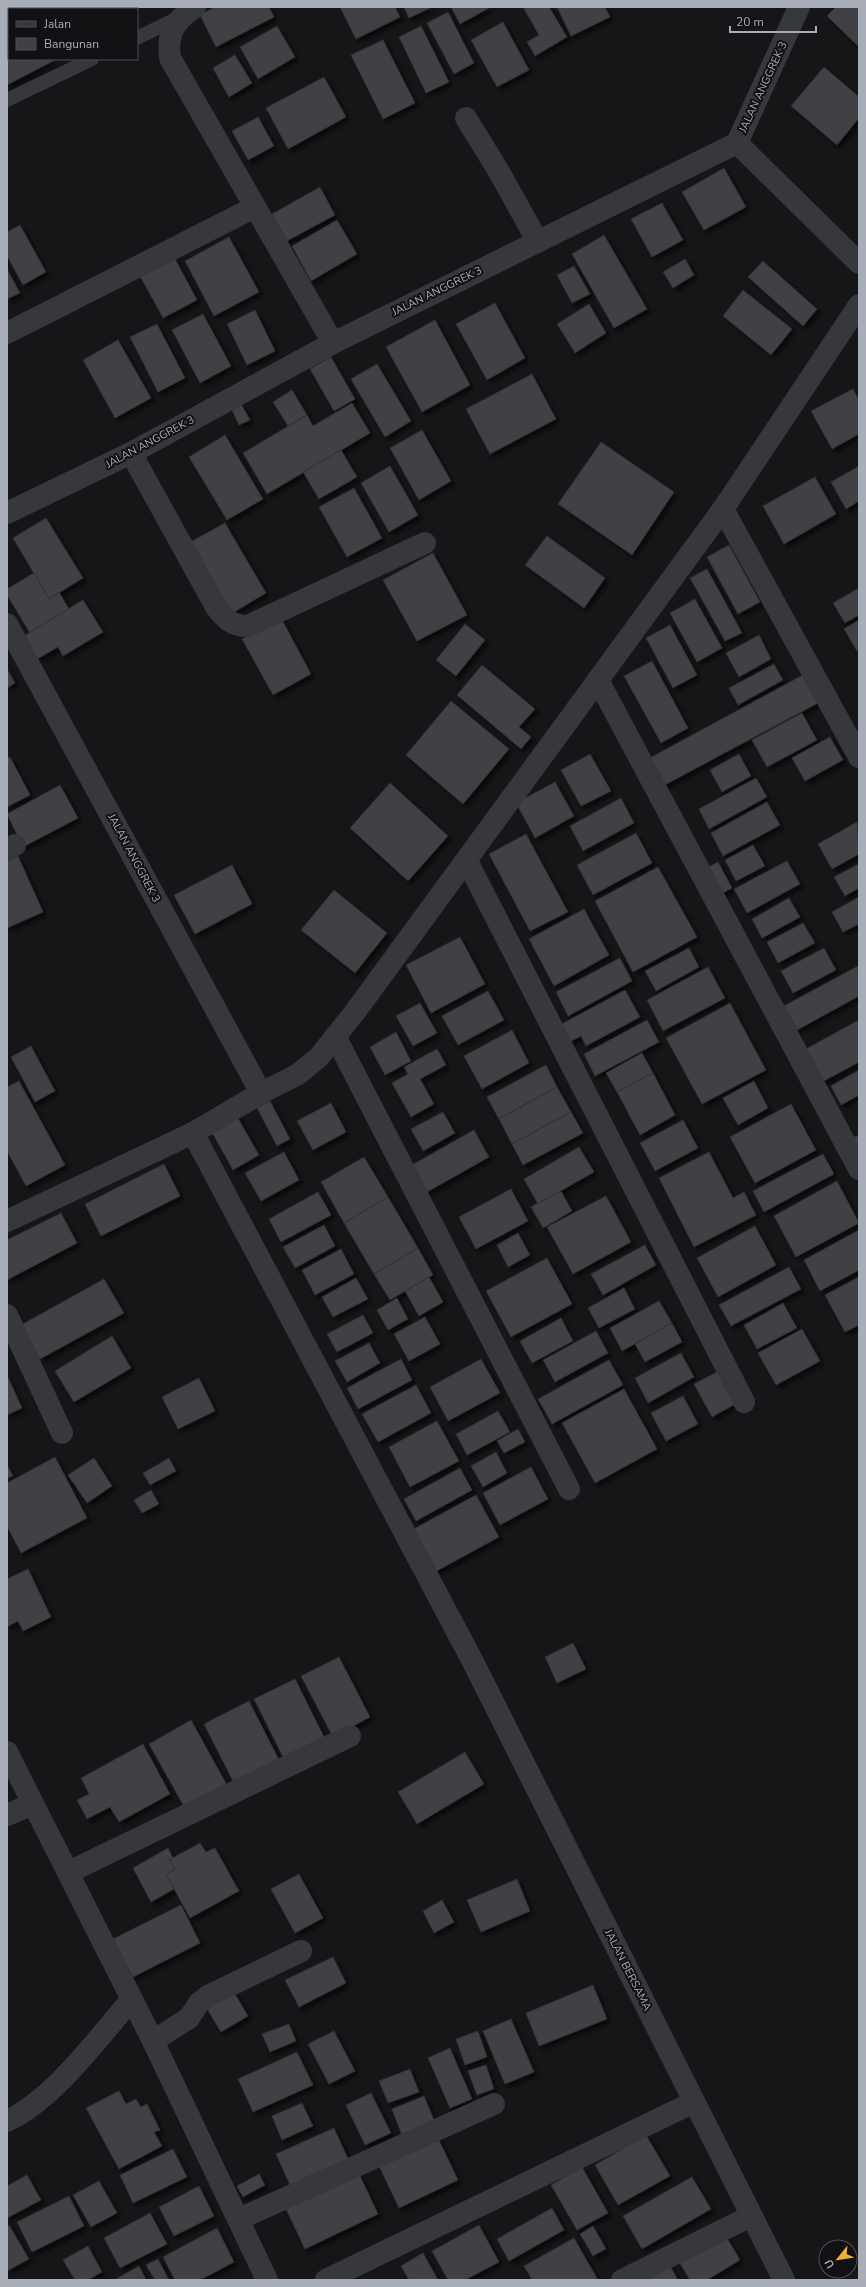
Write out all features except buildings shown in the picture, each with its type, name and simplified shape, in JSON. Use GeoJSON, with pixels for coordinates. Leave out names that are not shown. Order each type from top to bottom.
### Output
{"type":"FeatureCollection","features":[{"type":"Feature","properties":{"kind":"street","name":"JALAN ANGGREK 3"},"geometry":{"type":"LineString","coordinates":[[7,513],[131,453],[333,343],[737,143],[799,7]]}},
{"type":"Feature","properties":{"kind":"street"},"geometry":{"type":"LineString","coordinates":[[188,12],[168,42],[170,58],[333,343]]}},
{"type":"Feature","properties":{"kind":"street"},"geometry":{"type":"LineString","coordinates":[[466,118],[498,170],[538,242]]}},
{"type":"Feature","properties":{"kind":"street"},"geometry":{"type":"LineString","coordinates":[[737,143],[859,263]]}},
{"type":"Feature","properties":{"kind":"street"},"geometry":{"type":"LineString","coordinates":[[7,333],[255,207]]}},
{"type":"Feature","properties":{"kind":"street"},"geometry":{"type":"LineString","coordinates":[[7,1221],[193,1133],[261,1093],[297,1075],[319,1057],[336,1038],[599,682],[723,509],[857,314]]}},
{"type":"Feature","properties":{"kind":"street"},"geometry":{"type":"LineString","coordinates":[[131,453],[216,607],[225,619],[236,626],[248,626],[425,543]]}},
{"type":"Feature","properties":{"kind":"street"},"geometry":{"type":"LineString","coordinates":[[723,509],[859,757]]}},
{"type":"Feature","properties":{"kind":"street","name":"JALAN ANGGREK 3"},"geometry":{"type":"LineString","coordinates":[[7,624],[261,1093]]}},
{"type":"Feature","properties":{"kind":"street"},"geometry":{"type":"LineString","coordinates":[[599,682],[859,1169]]}},
{"type":"Feature","properties":{"kind":"street"},"geometry":{"type":"LineString","coordinates":[[467,861],[744,1402]]}},
{"type":"Feature","properties":{"kind":"street"},"geometry":{"type":"LineString","coordinates":[[336,1038],[569,1490]]}},
{"type":"Feature","properties":{"kind":"street","name":"JALAN BERSAMA"},"geometry":{"type":"LineString","coordinates":[[193,1133],[472,1660],[784,2280]]}},
{"type":"Feature","properties":{"kind":"street"},"geometry":{"type":"LineString","coordinates":[[7,1316],[62,1433]]}},
{"type":"Feature","properties":{"kind":"street"},"geometry":{"type":"LineString","coordinates":[[69,1872],[350,1736]]}},
{"type":"Feature","properties":{"kind":"street"},"geometry":{"type":"LineString","coordinates":[[7,1752],[136,2006],[240,2219],[267,2280]]}},
{"type":"Feature","properties":{"kind":"street"},"geometry":{"type":"LineString","coordinates":[[7,1815],[33,1804]]}},
{"type":"Feature","properties":{"kind":"street"},"geometry":{"type":"LineString","coordinates":[[151,2037],[189,2018],[199,2003],[208,1996],[301,1950]]}},
{"type":"Feature","properties":{"kind":"street"},"geometry":{"type":"LineString","coordinates":[[7,2121],[22,2114],[55,2086],[136,2006]]}},
{"type":"Feature","properties":{"kind":"street"},"geometry":{"type":"LineString","coordinates":[[326,2280],[694,2102]]}},
{"type":"Feature","properties":{"kind":"street"},"geometry":{"type":"LineString","coordinates":[[240,2219],[494,2104]]}},
{"type":"Feature","properties":{"kind":"street"},"geometry":{"type":"LineString","coordinates":[[622,2280],[751,2216]]}},
{"type":"Feature","properties":{"kind":"lane"},"geometry":{"type":"LineString","coordinates":[[138,37],[188,12]]}},
{"type":"Feature","properties":{"kind":"lane"},"geometry":{"type":"LineString","coordinates":[[7,100],[90,60]]}}]}
